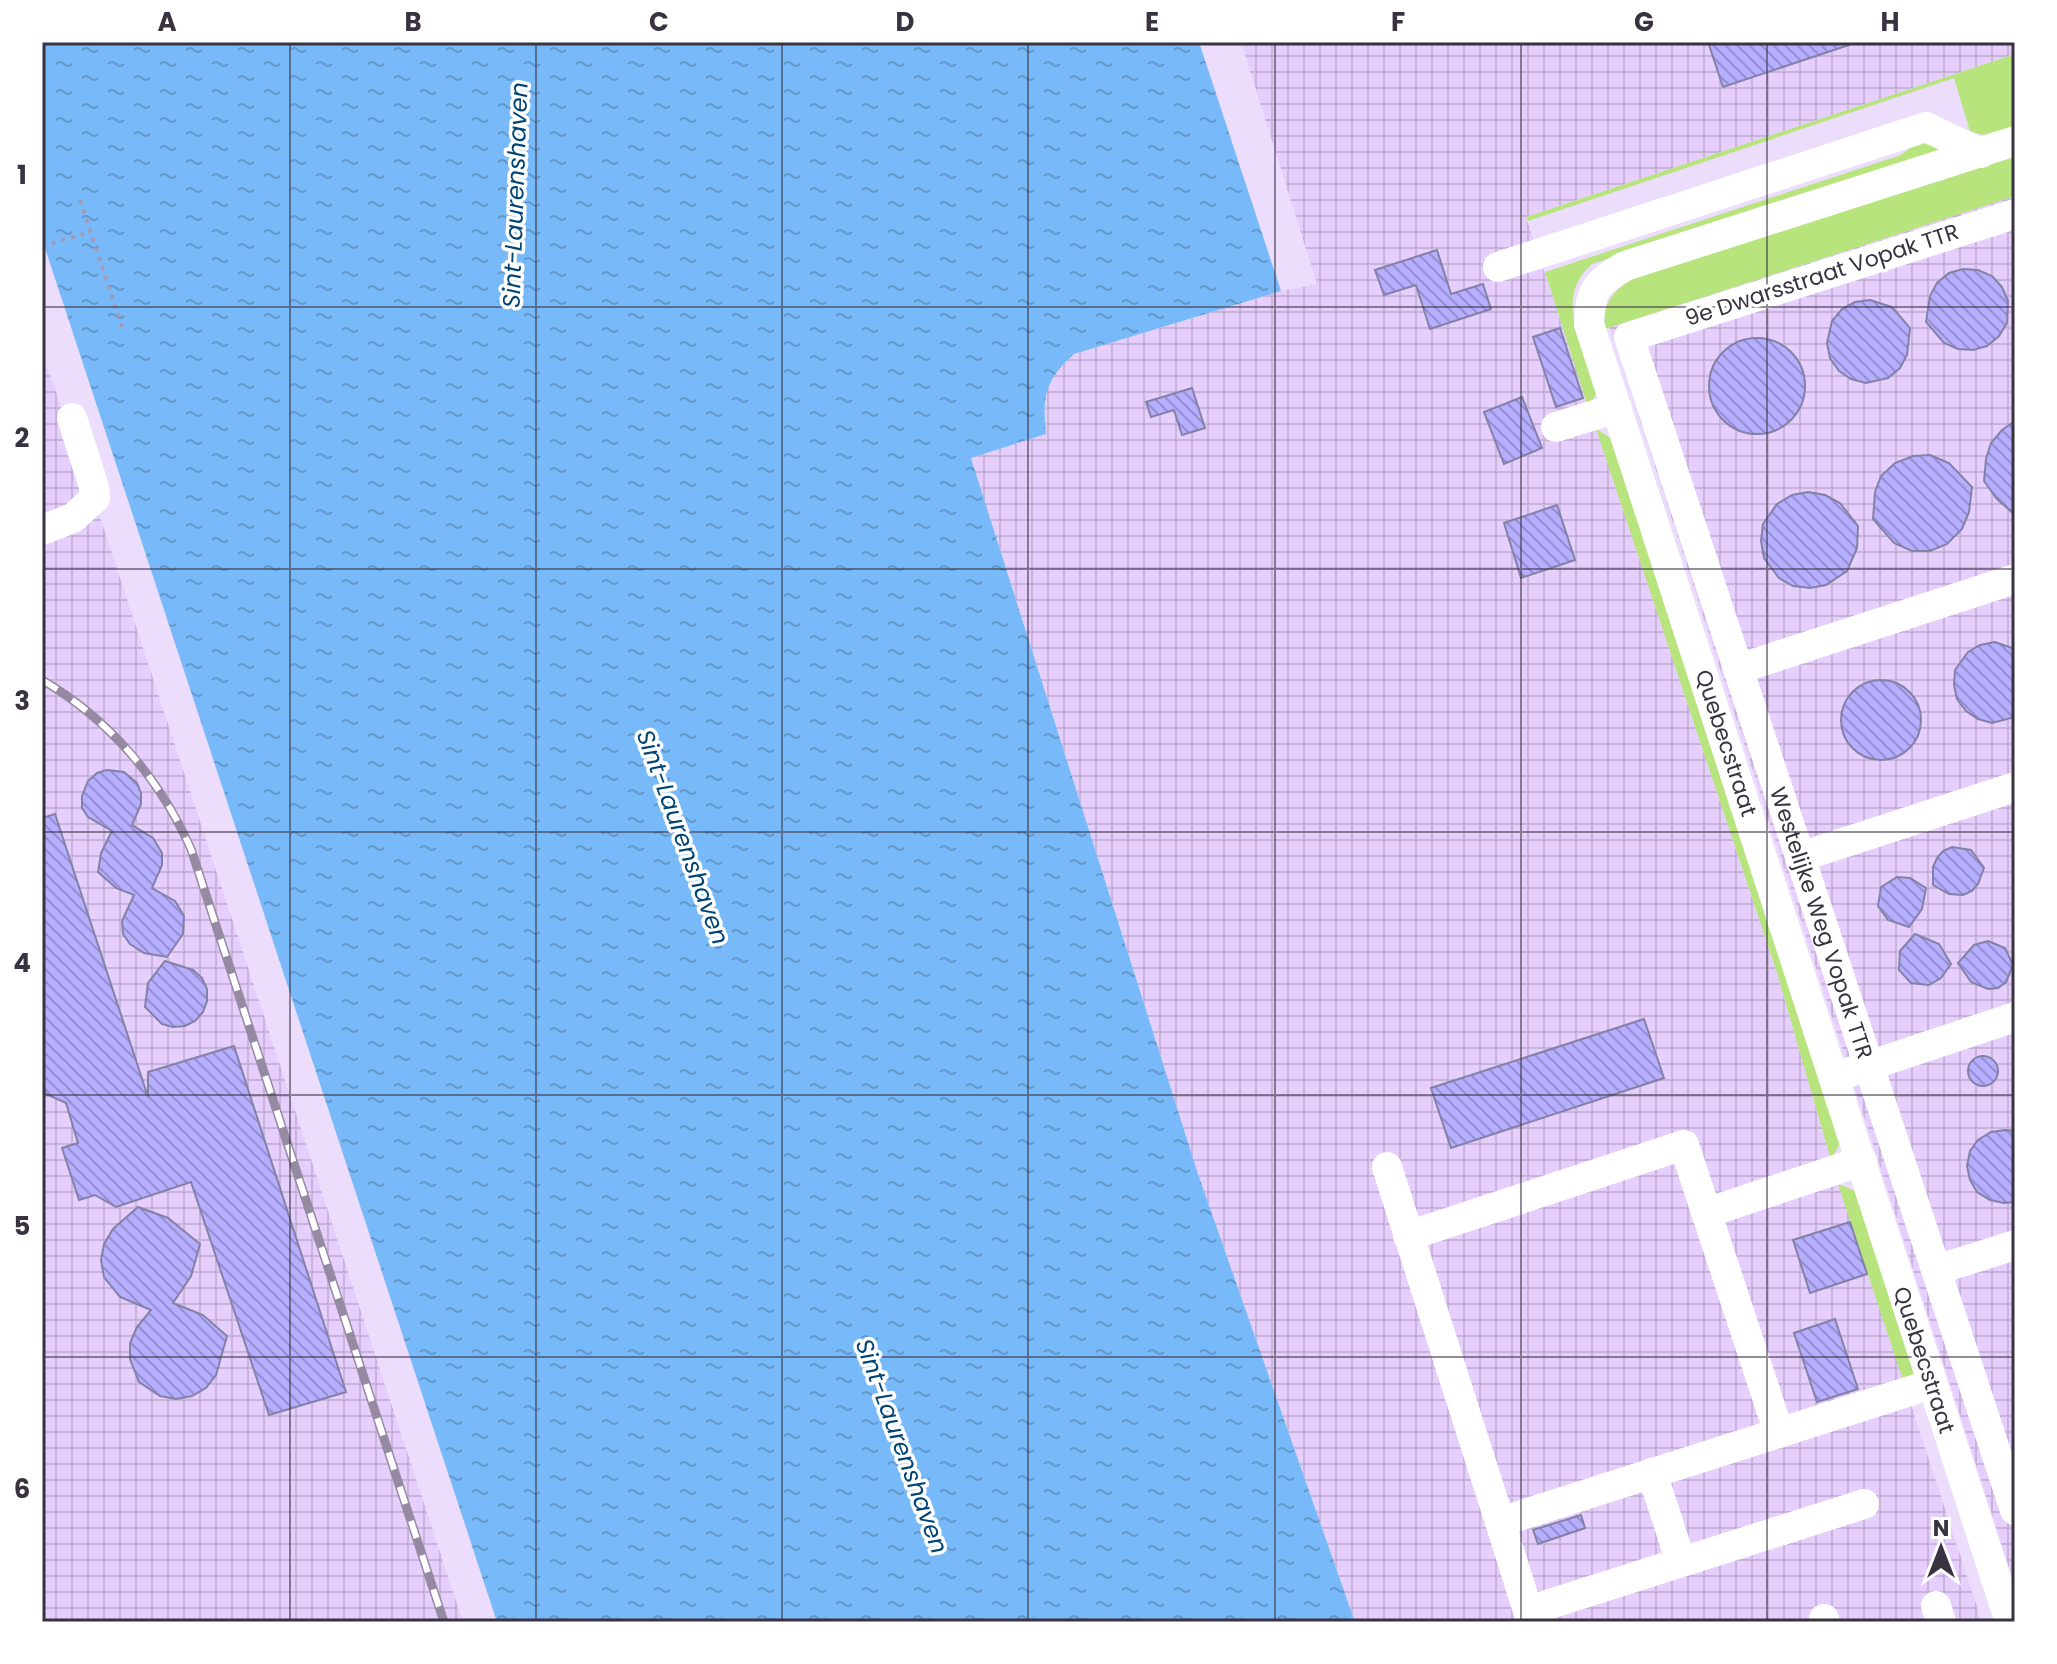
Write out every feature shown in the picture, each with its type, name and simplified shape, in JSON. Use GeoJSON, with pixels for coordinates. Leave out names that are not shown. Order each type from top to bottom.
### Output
{"type":"FeatureCollection","features":[{"type":"Feature","properties":{"kind":"street"},"geometry":{"type":"LineString","coordinates":[[1498,267],[1926,127],[1981,153]]}},
{"type":"Feature","properties":{"kind":"street","name":"Quebecstraat"},"geometry":{"type":"LineString","coordinates":[[2010,1622],[1589,324],[1590,300],[1597,286],[1625,266],[2015,141]]}},
{"type":"Feature","properties":{"kind":"street","name":"9e Dwarsstraat Vopak TTR"},"geometry":{"type":"LineString","coordinates":[[1629,337],[2015,214]]}},
{"type":"Feature","properties":{"kind":"street","name":"Westelijke Weg Vopak TTR"},"geometry":{"type":"LineString","coordinates":[[1629,337],[1936,1270],[2002,1428],[2015,1510]]}},
{"type":"Feature","properties":{"kind":"street"},"geometry":{"type":"LineString","coordinates":[[1556,427],[1617,408]]}},
{"type":"Feature","properties":{"kind":"street"},"geometry":{"type":"LineString","coordinates":[[42,530],[73,518],[95,498],[72,418]]}},
{"type":"Feature","properties":{"kind":"street"},"geometry":{"type":"LineString","coordinates":[[1738,669],[2015,579]]}},
{"type":"Feature","properties":{"kind":"street"},"geometry":{"type":"LineString","coordinates":[[1800,857],[2015,787]]}},
{"type":"Feature","properties":{"kind":"street"},"geometry":{"type":"LineString","coordinates":[[1835,1076],[2015,1017]]}},
{"type":"Feature","properties":{"kind":"street"},"geometry":{"type":"LineString","coordinates":[[1408,1236],[1684,1145],[1779,1433]]}},
{"type":"Feature","properties":{"kind":"street"},"geometry":{"type":"LineString","coordinates":[[1706,1213],[1862,1161]]}},
{"type":"Feature","properties":{"kind":"street"},"geometry":{"type":"LineString","coordinates":[[1387,1167],[1528,1611],[1864,1504]]}},
{"type":"Feature","properties":{"kind":"street"},"geometry":{"type":"LineString","coordinates":[[1936,1270],[2015,1245]]}},
{"type":"Feature","properties":{"kind":"street"},"geometry":{"type":"LineString","coordinates":[[1500,1522],[1932,1384]]}},
{"type":"Feature","properties":{"kind":"street"},"geometry":{"type":"LineString","coordinates":[[1652,1473],[1681,1562]]}},
{"type":"Feature","properties":{"kind":"path"},"geometry":{"type":"LineString","coordinates":[[80,200],[122,327]]}},
{"type":"Feature","properties":{"kind":"path"},"geometry":{"type":"LineString","coordinates":[[42,246],[90,232]]}},
{"type":"Feature","properties":{"kind":"shaded area"},"geometry":{"type":"Polygon","coordinates":[[[1241,42],[2015,42],[2015,54],[1526,217],[1777,973],[1831,1160],[1982,1622],[1355,1622],[1198,1174],[971,458],[1046,434],[1044,417],[1048,383],[1058,368],[1074,354],[1281,291],[1317,284],[1241,42]]]}},
{"type":"Feature","properties":{"kind":"shaded area"},"geometry":{"type":"Polygon","coordinates":[[[2015,196],[2015,1586],[1610,327],[2015,196]]]}},
{"type":"Feature","properties":{"kind":"shaded area"},"geometry":{"type":"Polygon","coordinates":[[[42,352],[104,529],[463,1622],[42,1622],[42,352]]]}},
{"type":"Feature","properties":{"kind":"green space"},"geometry":{"type":"Polygon","coordinates":[[[2015,54],[2015,127],[1984,135],[1970,131],[1954,78],[1528,221],[1526,217],[2015,54]]]}},
{"type":"Feature","properties":{"kind":"green space"},"geometry":{"type":"Polygon","coordinates":[[[1919,140],[1942,142],[1939,151],[1592,264],[1580,278],[1574,292],[1573,308],[1580,342],[1599,390],[1588,407],[1545,272],[1901,155],[1919,140]]]}},
{"type":"Feature","properties":{"kind":"green space"},"geometry":{"type":"Polygon","coordinates":[[[2015,154],[2015,196],[1605,329],[1605,312],[1611,297],[1637,277],[2015,154]]]}},
{"type":"Feature","properties":{"kind":"green space"},"geometry":{"type":"Polygon","coordinates":[[[1596,429],[1611,438],[1840,1143],[1831,1160],[1777,973],[1596,429]]]}},
{"type":"Feature","properties":{"kind":"green space"},"geometry":{"type":"Polygon","coordinates":[[[1838,1184],[1856,1191],[1915,1371],[1912,1378],[1904,1383],[1838,1184]]]}},
{"type":"Feature","properties":{"kind":"water","name":"Sint-Laurenshaven"},"geometry":{"type":"Polygon","coordinates":[[[42,42],[1199,42],[1281,291],[1074,354],[1057,372],[1048,389],[1046,434],[971,458],[1198,1174],[1355,1622],[497,1622],[42,239],[42,42]]]}},
{"type":"Feature","properties":{"kind":"building"},"geometry":{"type":"Polygon","coordinates":[[[1708,42],[1849,42],[1849,45],[1723,87],[1708,42]]]}},
{"type":"Feature","properties":{"kind":"building"},"geometry":{"type":"Polygon","coordinates":[[[1437,250],[1451,294],[1483,284],[1491,309],[1430,329],[1416,285],[1384,295],[1375,270],[1437,250]]]}},
{"type":"Feature","properties":{"kind":"building"},"geometry":{"type":"Polygon","coordinates":[[[1963,269],[1978,270],[1992,276],[2002,287],[2008,301],[2007,323],[1999,336],[1987,346],[1973,350],[1958,349],[1944,343],[1926,322],[1930,296],[1937,283],[1949,273],[1963,269]]]}},
{"type":"Feature","properties":{"kind":"building"},"geometry":{"type":"Polygon","coordinates":[[[1870,300],[1892,307],[1910,328],[1907,355],[1900,368],[1888,378],[1866,383],[1851,379],[1839,371],[1830,358],[1827,343],[1832,321],[1842,309],[1855,302],[1870,300]]]}},
{"type":"Feature","properties":{"kind":"building"},"geometry":{"type":"Polygon","coordinates":[[[1560,328],[1583,398],[1556,407],[1533,337],[1560,328]]]}},
{"type":"Feature","properties":{"kind":"building"},"geometry":{"type":"Polygon","coordinates":[[[1757,338],[1776,341],[1791,352],[1802,367],[1805,386],[1802,405],[1791,420],[1776,431],[1757,434],[1738,431],[1723,420],[1712,405],[1709,386],[1712,367],[1723,352],[1738,341],[1757,338]]]}},
{"type":"Feature","properties":{"kind":"building"},"geometry":{"type":"Polygon","coordinates":[[[1192,388],[1205,428],[1182,435],[1174,410],[1151,417],[1146,402],[1192,388]]]}},
{"type":"Feature","properties":{"kind":"building"},"geometry":{"type":"Polygon","coordinates":[[[1522,397],[1542,448],[1504,464],[1484,412],[1522,397]]]}},
{"type":"Feature","properties":{"kind":"building"},"geometry":{"type":"Polygon","coordinates":[[[2015,421],[2015,515],[1997,499],[1984,481],[1991,443],[2015,421]]]}},
{"type":"Feature","properties":{"kind":"building"},"geometry":{"type":"Polygon","coordinates":[[[1930,455],[1949,463],[1972,487],[1969,512],[1962,529],[1947,544],[1930,551],[1912,551],[1894,543],[1873,519],[1875,492],[1881,476],[1895,463],[1913,456],[1930,455]]]}},
{"type":"Feature","properties":{"kind":"building"},"geometry":{"type":"Polygon","coordinates":[[[1808,492],[1825,495],[1840,503],[1858,526],[1857,548],[1847,571],[1826,585],[1810,588],[1793,586],[1779,578],[1764,558],[1761,541],[1763,524],[1777,504],[1792,495],[1808,492]]]}},
{"type":"Feature","properties":{"kind":"building"},"geometry":{"type":"Polygon","coordinates":[[[1557,505],[1575,560],[1521,578],[1504,523],[1557,505]]]}},
{"type":"Feature","properties":{"kind":"building"},"geometry":{"type":"Polygon","coordinates":[[[1995,642],[2015,649],[2015,717],[1992,723],[1966,711],[1957,699],[1954,685],[1955,670],[1968,652],[1995,642]]]}},
{"type":"Feature","properties":{"kind":"building"},"geometry":{"type":"Polygon","coordinates":[[[1881,680],[1896,683],[1909,692],[1918,705],[1921,720],[1918,735],[1909,748],[1896,757],[1881,760],[1866,757],[1853,748],[1844,735],[1841,720],[1844,705],[1853,692],[1866,683],[1881,680]]]}},
{"type":"Feature","properties":{"kind":"building"},"geometry":{"type":"Polygon","coordinates":[[[107,770],[124,772],[137,783],[141,804],[132,825],[153,838],[162,853],[162,865],[152,888],[175,901],[184,916],[183,934],[167,957],[144,953],[130,944],[123,934],[122,921],[134,895],[116,888],[98,872],[101,853],[112,831],[88,817],[82,808],[82,796],[88,781],[97,773],[107,770]]]}},
{"type":"Feature","properties":{"kind":"building"},"geometry":{"type":"Polygon","coordinates":[[[55,814],[148,1097],[148,1072],[234,1046],[346,1392],[269,1415],[191,1182],[116,1207],[95,1195],[79,1200],[62,1148],[78,1143],[66,1103],[42,1092],[42,818],[55,814]]]}},
{"type":"Feature","properties":{"kind":"building"},"geometry":{"type":"Polygon","coordinates":[[[1952,847],[1971,850],[1984,868],[1978,884],[1963,895],[1949,894],[1933,885],[1933,867],[1937,858],[1952,847]]]}},
{"type":"Feature","properties":{"kind":"building"},"geometry":{"type":"Polygon","coordinates":[[[1897,877],[1910,878],[1926,888],[1922,909],[1909,927],[1888,920],[1878,906],[1881,887],[1897,877]]]}},
{"type":"Feature","properties":{"kind":"building"},"geometry":{"type":"Polygon","coordinates":[[[1915,934],[1939,944],[1951,964],[1941,978],[1929,985],[1911,983],[1899,970],[1900,951],[1915,934]]]}},
{"type":"Feature","properties":{"kind":"building"},"geometry":{"type":"Polygon","coordinates":[[[1988,941],[2005,948],[2013,965],[2006,982],[1998,988],[1988,989],[1971,982],[1958,963],[1974,945],[1988,941]]]}},
{"type":"Feature","properties":{"kind":"building"},"geometry":{"type":"Polygon","coordinates":[[[165,961],[193,970],[202,978],[207,989],[203,1012],[185,1026],[162,1024],[145,1007],[148,983],[165,961]]]}},
{"type":"Feature","properties":{"kind":"building"},"geometry":{"type":"Polygon","coordinates":[[[1644,1019],[1664,1078],[1451,1148],[1431,1088],[1644,1019]]]}},
{"type":"Feature","properties":{"kind":"building"},"geometry":{"type":"Polygon","coordinates":[[[1983,1056],[1989,1057],[1997,1065],[1997,1077],[1989,1085],[1983,1086],[1977,1085],[1969,1077],[1968,1071],[1969,1065],[1977,1057],[1983,1056]]]}},
{"type":"Feature","properties":{"kind":"building"},"geometry":{"type":"Polygon","coordinates":[[[2015,1131],[2015,1202],[2004,1203],[1990,1200],[1977,1192],[1967,1166],[1970,1151],[1978,1140],[1991,1132],[2015,1131]]]}},
{"type":"Feature","properties":{"kind":"building"},"geometry":{"type":"Polygon","coordinates":[[[138,1207],[168,1218],[200,1244],[191,1276],[173,1303],[203,1315],[227,1336],[216,1375],[206,1388],[192,1396],[176,1399],[160,1396],[139,1382],[130,1359],[130,1343],[137,1327],[151,1310],[120,1297],[104,1277],[101,1260],[104,1244],[113,1229],[138,1207]]]}},
{"type":"Feature","properties":{"kind":"building"},"geometry":{"type":"Polygon","coordinates":[[[1850,1222],[1867,1274],[1810,1293],[1793,1240],[1850,1222]]]}},
{"type":"Feature","properties":{"kind":"building"},"geometry":{"type":"Polygon","coordinates":[[[1835,1319],[1858,1389],[1817,1402],[1794,1333],[1835,1319]]]}},
{"type":"Feature","properties":{"kind":"building"},"geometry":{"type":"Polygon","coordinates":[[[1581,1515],[1585,1528],[1538,1544],[1533,1530],[1581,1515]]]}},
{"type":"Feature","properties":{"kind":"railway"},"geometry":{"type":"LineString","coordinates":[[42,680],[89,713],[130,753],[164,799],[191,849],[444,1622]]}}]}
